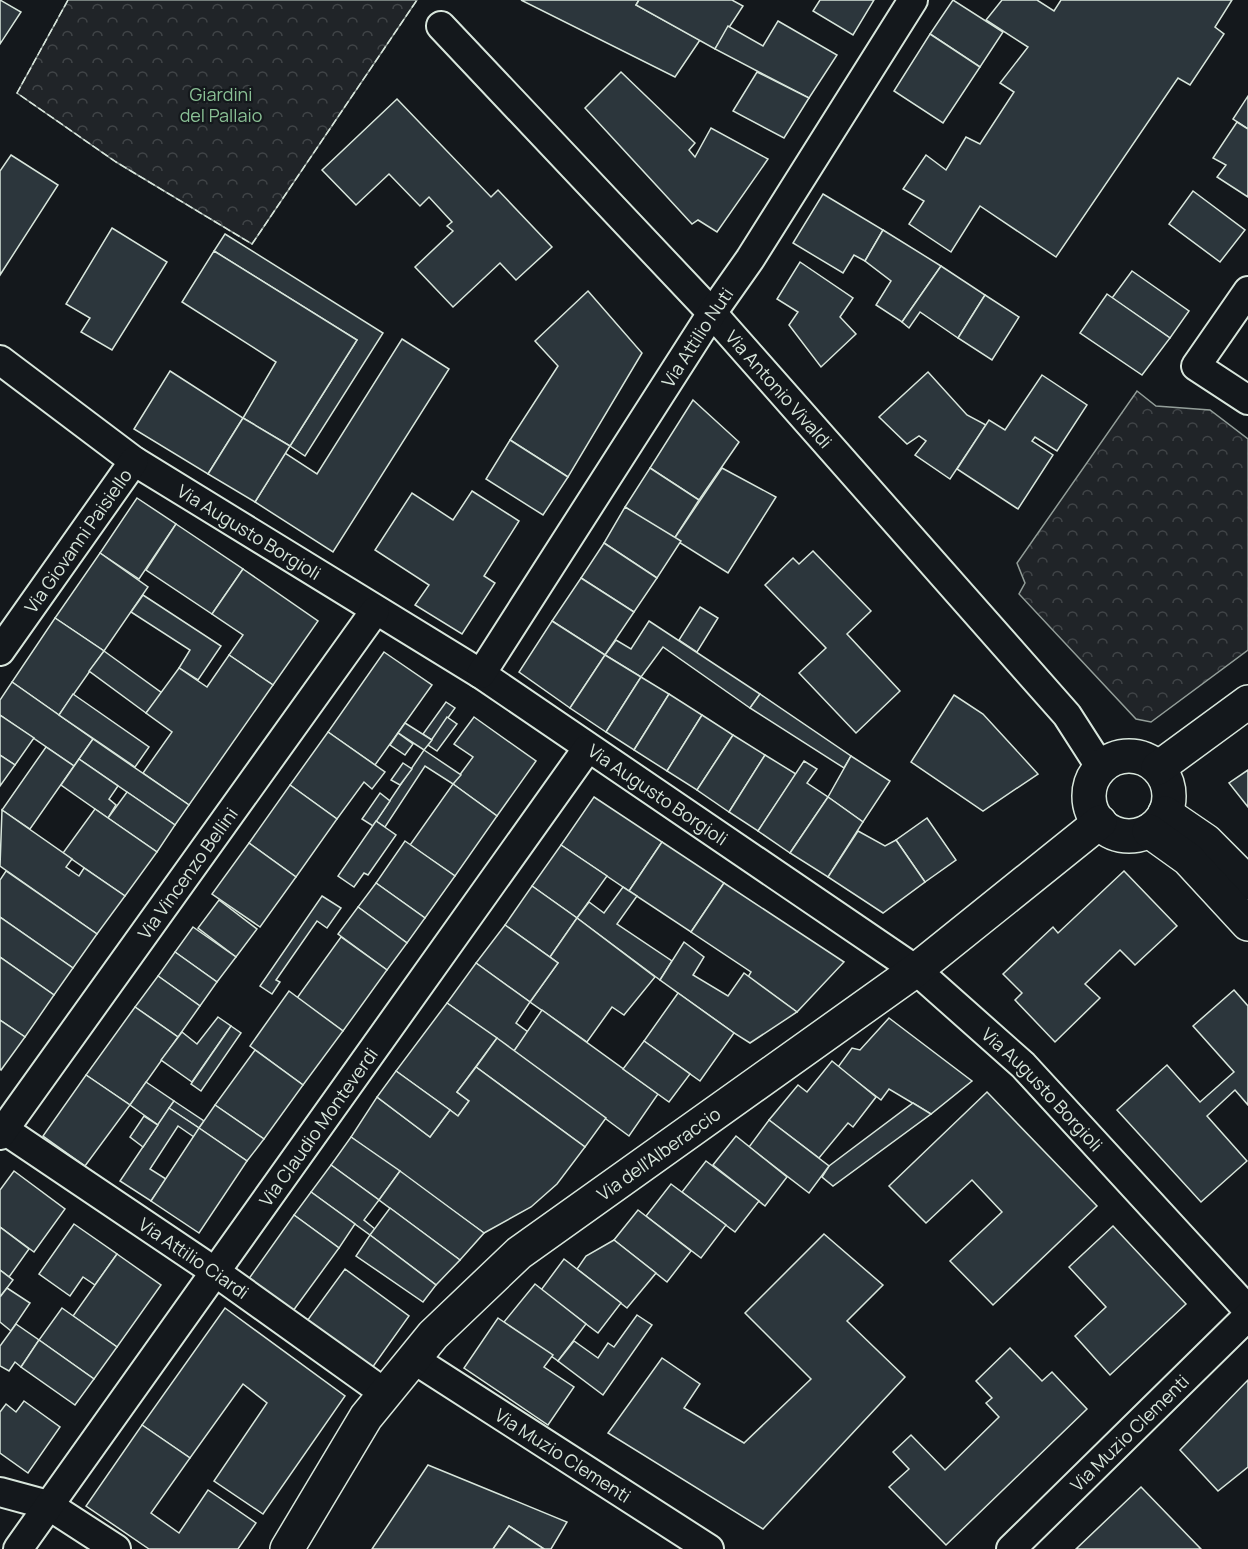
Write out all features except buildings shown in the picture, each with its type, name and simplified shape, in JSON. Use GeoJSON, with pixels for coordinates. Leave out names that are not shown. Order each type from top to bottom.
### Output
{"type":"FeatureCollection","features":[{"type":"Feature","properties":{"kind":"street","name":"Via Attilio Nuti"},"geometry":{"type":"LineString","coordinates":[[481,674],[712,313],[750,259],[914,0]]}},
{"type":"Feature","properties":{"kind":"street","name":"Via Antonio Vivaldi"},"geometry":{"type":"LineString","coordinates":[[441,26],[712,313],[1067,715],[1101,768]]}},
{"type":"Feature","properties":{"kind":"street"},"geometry":{"type":"LineString","coordinates":[[1248,291],[1196,366],[1248,400]]}},
{"type":"Feature","properties":{"kind":"street","name":"Via Augusto Borgioli"},"geometry":{"type":"LineString","coordinates":[[0,360],[134,461],[481,674],[588,749],[916,970],[1023,1065],[1248,1310]]}},
{"type":"Feature","properties":{"kind":"street","name":"Via Giovanni Paisiello"},"geometry":{"type":"LineString","coordinates":[[0,651],[134,461]]}},
{"type":"Feature","properties":{"kind":"street","name":"Via Vincenzo Bellini"},"geometry":{"type":"LineString","coordinates":[[1,1130],[375,611]]}},
{"type":"Feature","properties":{"kind":"street"},"geometry":{"type":"LineString","coordinates":[[1158,768],[1248,702]]}},
{"type":"Feature","properties":{"kind":"street","name":"Via Claudio Monteverdi"},"geometry":{"type":"LineString","coordinates":[[18,1549],[588,749]]}},
{"type":"Feature","properties":{"kind":"street"},"geometry":{"type":"LineString","coordinates":[[1126,756],[1147,760],[1158,768],[1169,788],[1157,822],[1134,836],[1119,834],[1100,822],[1094,814],[1090,793],[1093,780],[1101,768],[1113,759],[1126,756]]}},
{"type":"Feature","properties":{"kind":"street","name":"Via dell'Alberaccio"},"geometry":{"type":"LineString","coordinates":[[287,1549],[366,1417],[415,1360],[432,1335],[519,1253],[916,970],[1100,822]]}},
{"type":"Feature","properties":{"kind":"street"},"geometry":{"type":"LineString","coordinates":[[1157,822],[1206,841],[1248,883]]}},
{"type":"Feature","properties":{"kind":"street"},"geometry":{"type":"LineString","coordinates":[[1157,822],[1248,924]]}},
{"type":"Feature","properties":{"kind":"street","name":"Via Attilio Ciardi"},"geometry":{"type":"LineString","coordinates":[[1,1130],[214,1271],[386,1394]]}},
{"type":"Feature","properties":{"kind":"street","name":"Via Muzio Clementi"},"geometry":{"type":"LineString","coordinates":[[1011,1549],[1248,1316]]}},
{"type":"Feature","properties":{"kind":"street","name":"Via Muzio Clementi"},"geometry":{"type":"LineString","coordinates":[[415,1360],[709,1549]]}},
{"type":"Feature","properties":{"kind":"street"},"geometry":{"type":"LineString","coordinates":[[0,1492],[48,1505],[116,1549]]}},
{"type":"Feature","properties":{"kind":"green space","name":"Giardini del Pallaio"},"geometry":{"type":"Polygon","coordinates":[[[68,0],[417,0],[252,244],[116,162],[17,93],[68,0]]]}},
{"type":"Feature","properties":{"kind":"green space"},"geometry":{"type":"Polygon","coordinates":[[[1137,391],[1156,406],[1210,410],[1248,439],[1248,650],[1151,722],[1136,719],[1019,594],[1025,583],[1017,563],[1137,391]]]}},
{"type":"Feature","properties":{"kind":"fence"},"geometry":{"type":"LineString","coordinates":[[68,0],[17,93],[116,162],[252,244],[417,0]]}}]}
